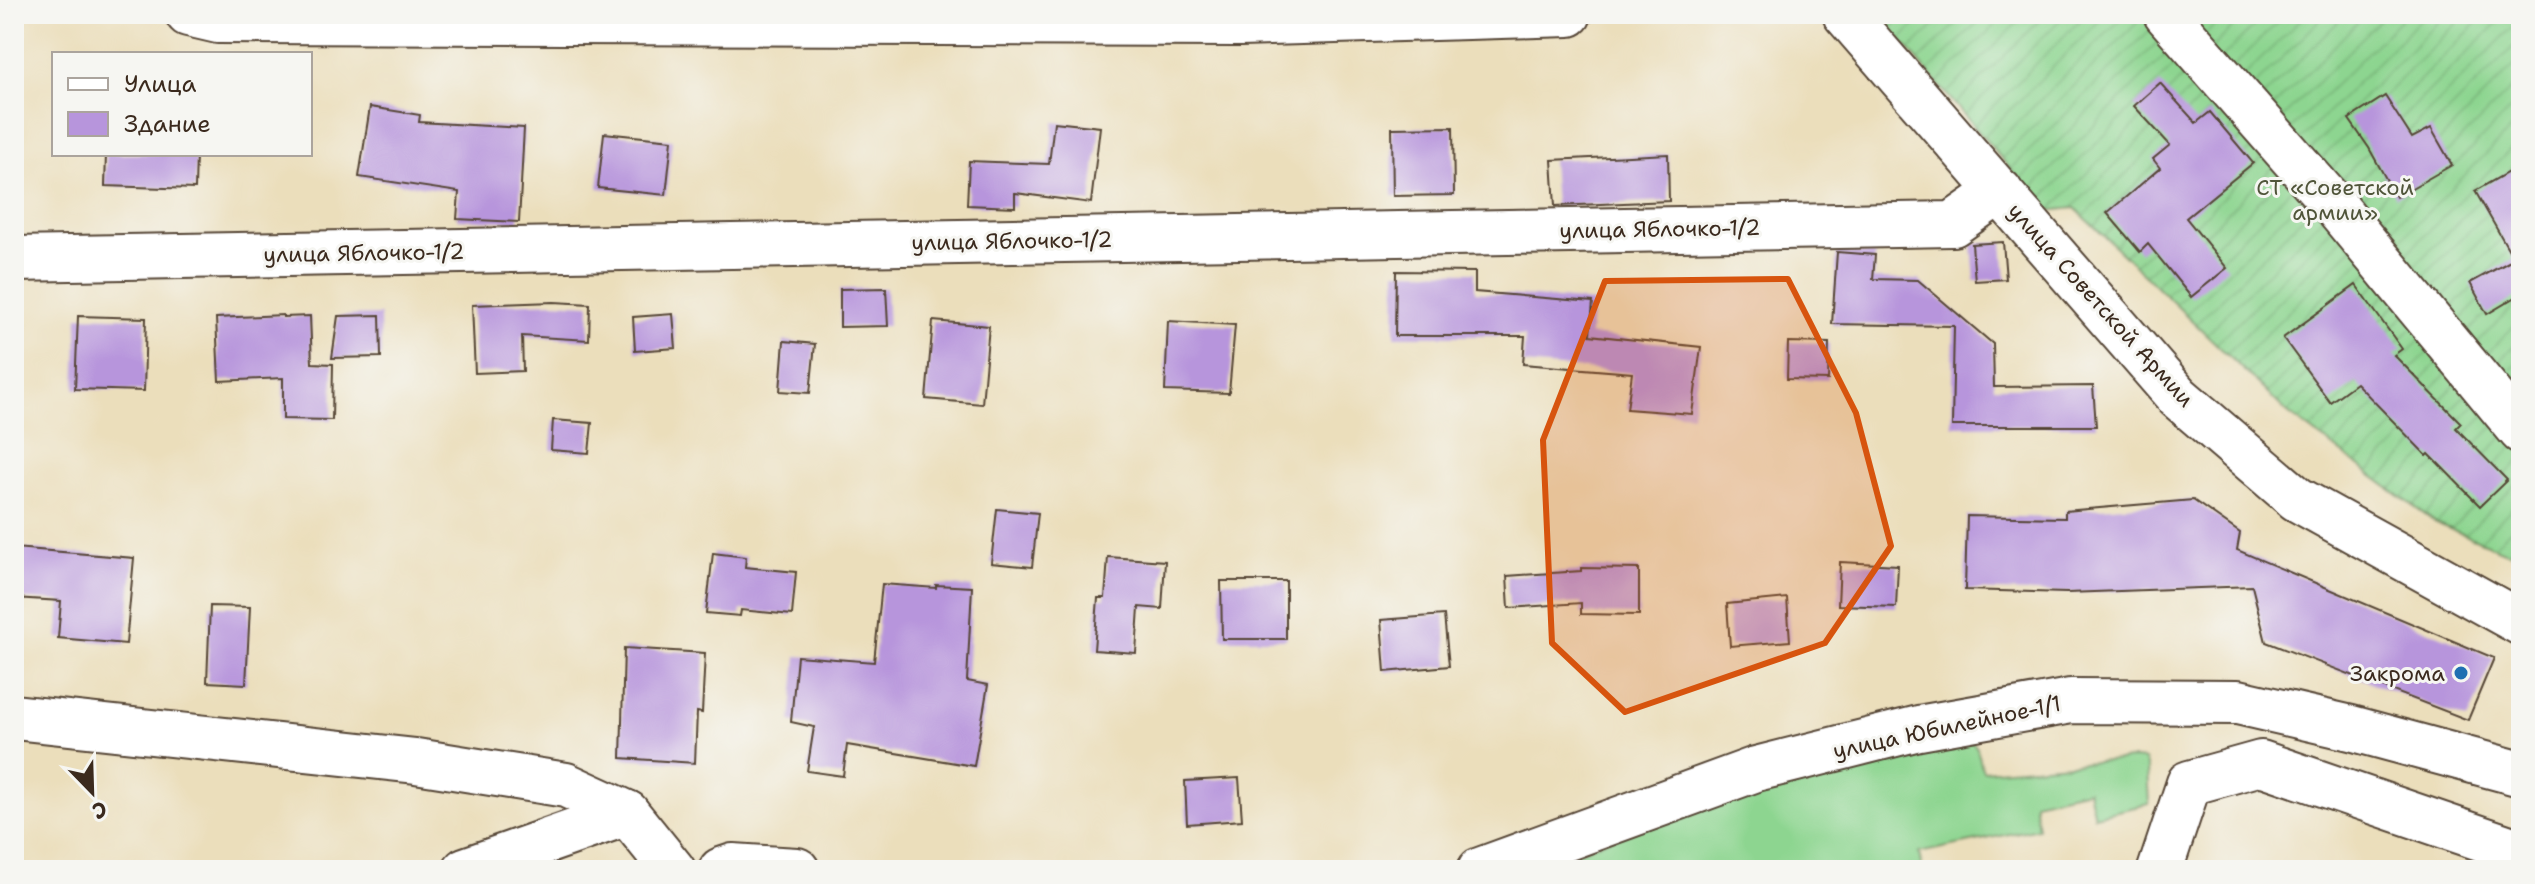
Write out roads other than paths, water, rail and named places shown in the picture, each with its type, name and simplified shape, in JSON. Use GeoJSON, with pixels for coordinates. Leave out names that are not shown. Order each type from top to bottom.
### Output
{"type":"FeatureCollection","features":[{"type":"Feature","properties":{"kind":"street"},"geometry":{"type":"LineString","coordinates":[[188,14],[218,21],[1236,19],[1569,14]]}},
{"type":"Feature","properties":{"kind":"street","name":"улица Советской Армии"},"geometry":{"type":"LineString","coordinates":[[1845,14],[2178,397],[2297,499],[2521,623]]}},
{"type":"Feature","properties":{"kind":"street"},"geometry":{"type":"LineString","coordinates":[[2166,14],[2339,211],[2521,431]]}},
{"type":"Feature","properties":{"kind":"street","name":"улица Яблочко-1/2"},"geometry":{"type":"LineString","coordinates":[[14,259],[1953,224],[2000,191]]}},
{"type":"Feature","properties":{"kind":"street","name":"улица Юбилейное-1/1"},"geometry":{"type":"LineString","coordinates":[[1480,870],[1756,769],[1919,728],[2071,701],[2238,702],[2351,728],[2521,774]]}},
{"type":"Feature","properties":{"kind":"street"},"geometry":{"type":"LineString","coordinates":[[14,717],[431,763],[566,785],[627,813],[673,870]]}},
{"type":"Feature","properties":{"kind":"street"},"geometry":{"type":"LineString","coordinates":[[2160,870],[2189,783],[2261,763],[2521,852]]}},
{"type":"Feature","properties":{"kind":"street"},"geometry":{"type":"LineString","coordinates":[[465,870],[627,813]]}},
{"type":"Feature","properties":{"kind":"street"},"geometry":{"type":"LineString","coordinates":[[721,870],[733,866],[797,870]]}},
{"type":"Feature","properties":{"kind":"place","name":"Закрома"},"geometry":{"type":"Point","coordinates":[2461,673]}},
{"type":"Feature","properties":{"kind":"park label","name":"СТ «Советской армии»"},"geometry":{"type":"Point","coordinates":[2335,200]}}]}
